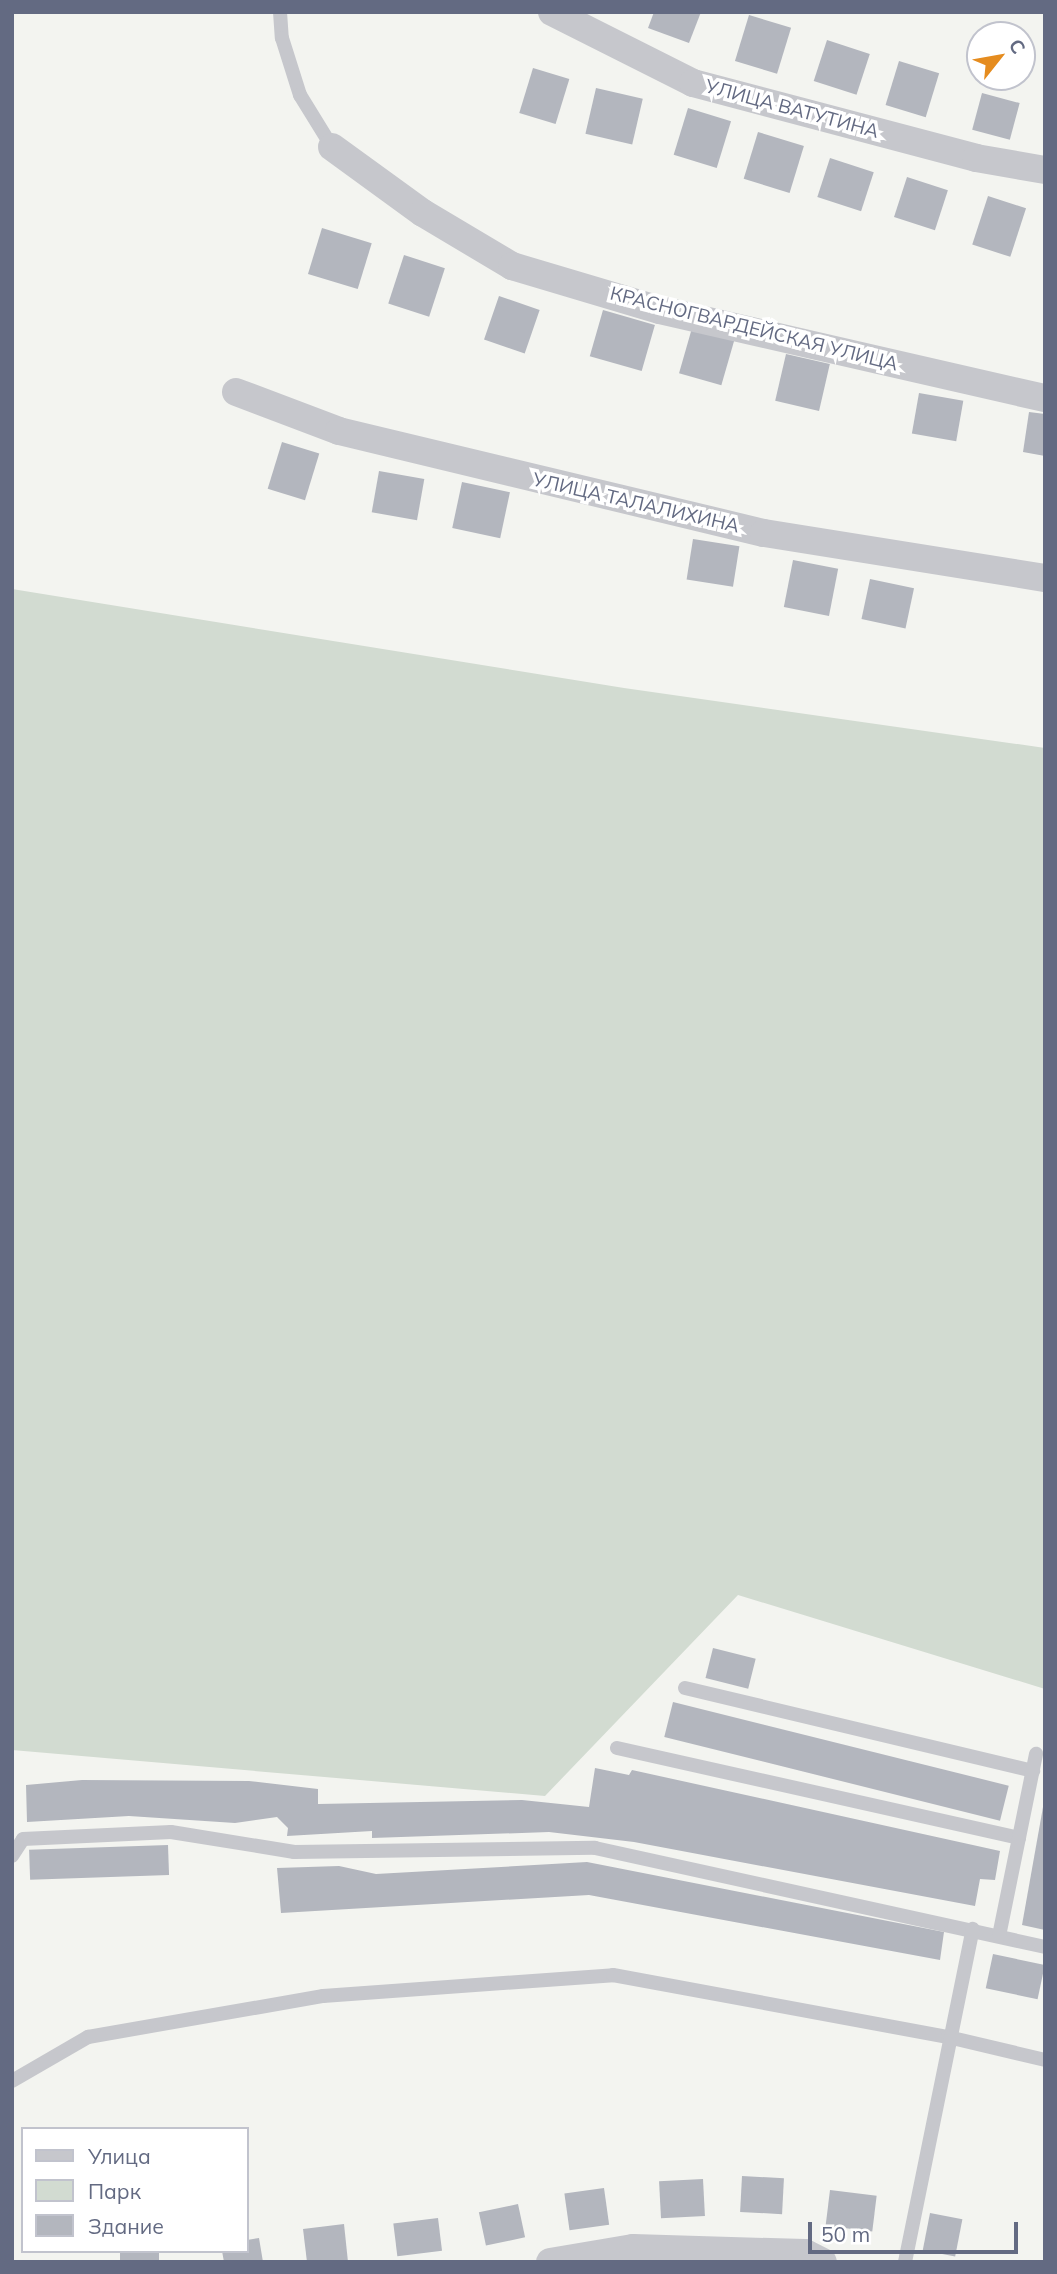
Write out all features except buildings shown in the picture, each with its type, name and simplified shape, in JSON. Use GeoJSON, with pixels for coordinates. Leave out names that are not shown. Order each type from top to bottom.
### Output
{"type":"FeatureCollection","features":[{"type":"Feature","properties":{"kind":"street","name":"УЛИЦА ВАТУТИНА"},"geometry":{"type":"LineString","coordinates":[[552,12],[693,83],[976,158],[1045,170]]}},
{"type":"Feature","properties":{"kind":"street","name":"КРАСНОГВАРДЕЙСКАЯ УЛИЦА"},"geometry":{"type":"LineString","coordinates":[[332,146],[423,214],[513,266],[660,310],[1045,398]]}},
{"type":"Feature","properties":{"kind":"street","name":"УЛИЦА ТАЛАЛИХИНА"},"geometry":{"type":"LineString","coordinates":[[236,392],[339,431],[764,533],[1045,578]]}},
{"type":"Feature","properties":{"kind":"street"},"geometry":{"type":"LineString","coordinates":[[550,2262],[633,2248],[805,2253],[823,2262]]}},
{"type":"Feature","properties":{"kind":"lane"},"geometry":{"type":"LineString","coordinates":[[280,12],[282,38],[300,95],[332,146]]}},
{"type":"Feature","properties":{"kind":"lane"},"geometry":{"type":"LineString","coordinates":[[685,1688],[1033,1771]]}},
{"type":"Feature","properties":{"kind":"lane"},"geometry":{"type":"LineString","coordinates":[[617,1748],[1019,1838]]}},
{"type":"Feature","properties":{"kind":"lane"},"geometry":{"type":"LineString","coordinates":[[999,1936],[1036,1754]]}},
{"type":"Feature","properties":{"kind":"lane"},"geometry":{"type":"LineString","coordinates":[[12,1856],[23,1839],[171,1832],[295,1852],[595,1848],[973,1929],[1045,1947]]}},
{"type":"Feature","properties":{"kind":"lane"},"geometry":{"type":"LineString","coordinates":[[905,2262],[928,2162],[948,2037],[973,1929]]}},
{"type":"Feature","properties":{"kind":"lane"},"geometry":{"type":"LineString","coordinates":[[12,2081],[88,2037],[323,1996],[613,1975],[948,2037],[1045,2060]]}},
{"type":"Feature","properties":{"kind":"green space"},"geometry":{"type":"Polygon","coordinates":[[[12,589],[624,688],[1045,748],[1045,1689],[738,1595],[545,1796],[12,1750],[12,589]]]}}]}
